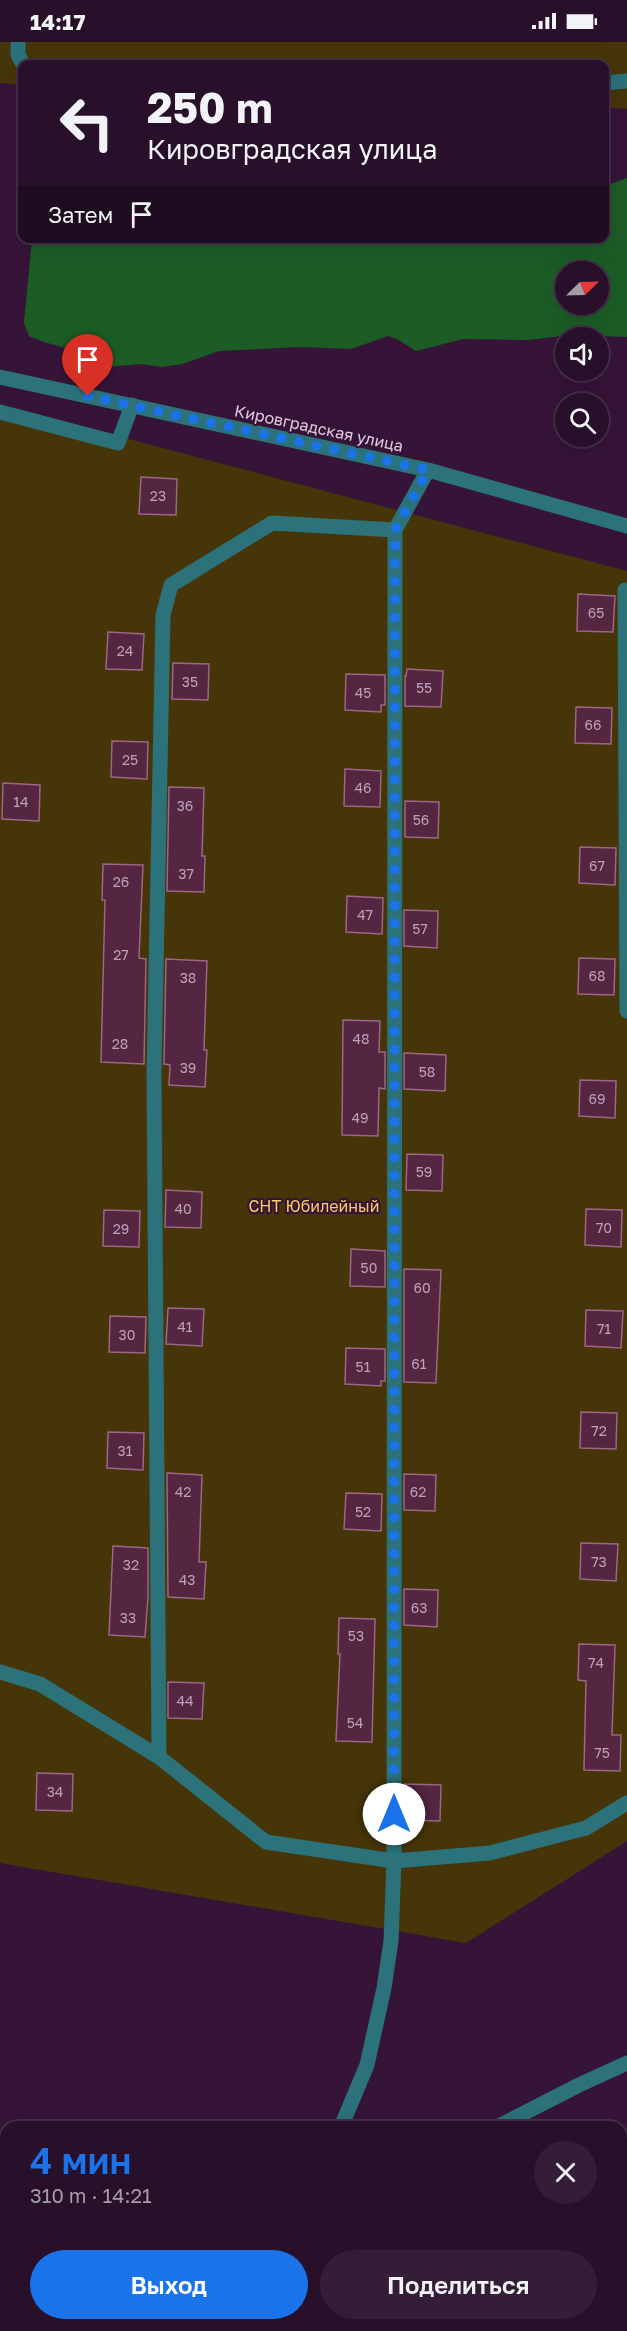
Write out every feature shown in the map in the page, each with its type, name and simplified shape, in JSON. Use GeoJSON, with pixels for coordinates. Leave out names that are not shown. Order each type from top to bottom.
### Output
{"type":"FeatureCollection","features":[{"type":"Feature","properties":{"kind":"street"},"geometry":{"type":"LineString","coordinates":[[18,42],[18,55],[21,60]]}},
{"type":"Feature","properties":{"kind":"street"},"geometry":{"type":"LineString","coordinates":[[609,83],[627,81]]}},
{"type":"Feature","properties":{"kind":"street","name":"Кировградская улица"},"geometry":{"type":"LineString","coordinates":[[0,376],[428,470],[627,526]]}},
{"type":"Feature","properties":{"kind":"street"},"geometry":{"type":"LineString","coordinates":[[0,412],[118,443],[132,405]]}},
{"type":"Feature","properties":{"kind":"street"},"geometry":{"type":"LineString","coordinates":[[344,2121],[367,2065],[384,1988],[391,1941],[394,1861],[395,530],[428,470]]}},
{"type":"Feature","properties":{"kind":"street"},"geometry":{"type":"LineString","coordinates":[[159,1757],[154,1072],[163,615],[171,585],[272,523],[395,530]]}},
{"type":"Feature","properties":{"kind":"street"},"geometry":{"type":"LineString","coordinates":[[625,590],[627,1011]]}},
{"type":"Feature","properties":{"kind":"street"},"geometry":{"type":"LineString","coordinates":[[0,1672],[40,1684],[159,1757],[266,1842],[394,1861],[490,1854],[586,1828],[627,1803]]}},
{"type":"Feature","properties":{"kind":"street"},"geometry":{"type":"LineString","coordinates":[[509,2121],[627,2063]]}},
{"type":"Feature","properties":{"kind":"green space"},"geometry":{"type":"Polygon","coordinates":[[[0,42],[627,42],[627,109],[609,107],[609,60],[18,60],[18,85],[0,83],[0,42]]]}},
{"type":"Feature","properties":{"kind":"green space","name":"СНТ Юбилейный"},"geometry":{"type":"Polygon","coordinates":[[[0,405],[627,571],[627,1841],[466,1943],[0,1863],[0,405]]]}},
{"type":"Feature","properties":{"kind":"shaded area"},"geometry":{"type":"Polygon","coordinates":[[[627,178],[627,337],[609,336],[609,327],[555,327],[555,337],[528,340],[463,339],[416,351],[388,336],[351,349],[301,347],[219,351],[182,364],[162,367],[140,364],[98,368],[69,349],[29,336],[24,323],[32,243],[609,243],[609,185],[627,178]]]}},
{"type":"Feature","properties":{"kind":"building"},"geometry":{"type":"Polygon","coordinates":[[[141,477],[177,479],[176,515],[139,514],[141,477]]]}},
{"type":"Feature","properties":{"kind":"building"},"geometry":{"type":"Polygon","coordinates":[[[578,594],[615,596],[613,632],[577,631],[578,594]]]}},
{"type":"Feature","properties":{"kind":"building"},"geometry":{"type":"Polygon","coordinates":[[[108,632],[144,634],[142,670],[106,669],[108,632]]]}},
{"type":"Feature","properties":{"kind":"building"},"geometry":{"type":"Polygon","coordinates":[[[173,663],[209,664],[208,700],[172,699],[173,663]]]}},
{"type":"Feature","properties":{"kind":"building"},"geometry":{"type":"Polygon","coordinates":[[[407,669],[443,671],[441,707],[405,706],[407,669]]]}},
{"type":"Feature","properties":{"kind":"building"},"geometry":{"type":"Polygon","coordinates":[[[346,674],[385,675],[385,705],[381,705],[381,712],[345,710],[346,674]]]}},
{"type":"Feature","properties":{"kind":"building"},"geometry":{"type":"Polygon","coordinates":[[[576,707],[612,708],[611,744],[575,743],[576,707]]]}},
{"type":"Feature","properties":{"kind":"building"},"geometry":{"type":"Polygon","coordinates":[[[112,741],[148,742],[147,779],[111,777],[112,741]]]}},
{"type":"Feature","properties":{"kind":"building"},"geometry":{"type":"Polygon","coordinates":[[[345,769],[381,771],[380,807],[344,806],[345,769]]]}},
{"type":"Feature","properties":{"kind":"building"},"geometry":{"type":"Polygon","coordinates":[[[3,783],[40,785],[39,821],[2,819],[3,783]]]}},
{"type":"Feature","properties":{"kind":"building"},"geometry":{"type":"Polygon","coordinates":[[[169,787],[204,788],[202,856],[205,856],[204,892],[167,891],[169,787]]]}},
{"type":"Feature","properties":{"kind":"building"},"geometry":{"type":"Polygon","coordinates":[[[405,801],[439,802],[438,838],[405,837],[405,801]]]}},
{"type":"Feature","properties":{"kind":"building"},"geometry":{"type":"Polygon","coordinates":[[[580,847],[616,848],[615,885],[579,883],[580,847]]]}},
{"type":"Feature","properties":{"kind":"building"},"geometry":{"type":"Polygon","coordinates":[[[103,864],[143,865],[139,958],[146,959],[144,1064],[101,1062],[105,900],[102,900],[103,864]]]}},
{"type":"Feature","properties":{"kind":"building"},"geometry":{"type":"Polygon","coordinates":[[[347,896],[383,898],[382,934],[346,932],[347,896]]]}},
{"type":"Feature","properties":{"kind":"building"},"geometry":{"type":"Polygon","coordinates":[[[404,910],[438,911],[437,948],[404,946],[404,910]]]}},
{"type":"Feature","properties":{"kind":"building"},"geometry":{"type":"Polygon","coordinates":[[[579,958],[615,959],[614,995],[578,994],[579,958]]]}},
{"type":"Feature","properties":{"kind":"building"},"geometry":{"type":"Polygon","coordinates":[[[166,959],[207,961],[205,1087],[169,1085],[170,1065],[164,1064],[166,959]]]}},
{"type":"Feature","properties":{"kind":"building"},"geometry":{"type":"Polygon","coordinates":[[[343,1020],[380,1021],[379,1052],[385,1052],[385,1089],[379,1088],[378,1136],[342,1135],[343,1020]]]}},
{"type":"Feature","properties":{"kind":"building"},"geometry":{"type":"Polygon","coordinates":[[[404,1053],[446,1055],[445,1091],[404,1089],[404,1053]]]}},
{"type":"Feature","properties":{"kind":"building"},"geometry":{"type":"Polygon","coordinates":[[[580,1080],[616,1081],[615,1118],[579,1116],[580,1080]]]}},
{"type":"Feature","properties":{"kind":"building"},"geometry":{"type":"Polygon","coordinates":[[[407,1154],[443,1155],[442,1191],[406,1190],[407,1154]]]}},
{"type":"Feature","properties":{"kind":"building"},"geometry":{"type":"Polygon","coordinates":[[[166,1190],[202,1192],[201,1228],[165,1227],[166,1190]]]}},
{"type":"Feature","properties":{"kind":"building"},"geometry":{"type":"Polygon","coordinates":[[[586,1209],[622,1210],[621,1247],[585,1245],[586,1209]]]}},
{"type":"Feature","properties":{"kind":"building"},"geometry":{"type":"Polygon","coordinates":[[[104,1210],[140,1211],[139,1247],[103,1246],[104,1210]]]}},
{"type":"Feature","properties":{"kind":"building"},"geometry":{"type":"Polygon","coordinates":[[[351,1249],[385,1251],[385,1287],[350,1286],[351,1249]]]}},
{"type":"Feature","properties":{"kind":"building"},"geometry":{"type":"Polygon","coordinates":[[[404,1269],[441,1270],[436,1383],[404,1382],[404,1269]]]}},
{"type":"Feature","properties":{"kind":"building"},"geometry":{"type":"Polygon","coordinates":[[[168,1308],[204,1309],[202,1346],[166,1344],[168,1308]]]}},
{"type":"Feature","properties":{"kind":"building"},"geometry":{"type":"Polygon","coordinates":[[[586,1310],[623,1311],[621,1348],[585,1346],[586,1310]]]}},
{"type":"Feature","properties":{"kind":"building"},"geometry":{"type":"Polygon","coordinates":[[[110,1316],[146,1317],[145,1353],[109,1352],[110,1316]]]}},
{"type":"Feature","properties":{"kind":"building"},"geometry":{"type":"Polygon","coordinates":[[[346,1348],[385,1349],[385,1381],[381,1381],[381,1386],[345,1384],[346,1348]]]}},
{"type":"Feature","properties":{"kind":"building"},"geometry":{"type":"Polygon","coordinates":[[[581,1412],[617,1413],[616,1449],[580,1448],[581,1412]]]}},
{"type":"Feature","properties":{"kind":"building"},"geometry":{"type":"Polygon","coordinates":[[[108,1432],[144,1433],[143,1470],[107,1468],[108,1432]]]}},
{"type":"Feature","properties":{"kind":"building"},"geometry":{"type":"Polygon","coordinates":[[[167,1473],[202,1475],[199,1562],[206,1562],[204,1599],[168,1597],[167,1473]]]}},
{"type":"Feature","properties":{"kind":"building"},"geometry":{"type":"Polygon","coordinates":[[[404,1474],[436,1475],[435,1511],[404,1510],[404,1474]]]}},
{"type":"Feature","properties":{"kind":"building"},"geometry":{"type":"Polygon","coordinates":[[[346,1493],[382,1494],[381,1531],[344,1529],[346,1493]]]}},
{"type":"Feature","properties":{"kind":"building"},"geometry":{"type":"Polygon","coordinates":[[[581,1543],[618,1544],[616,1581],[580,1579],[581,1543]]]}},
{"type":"Feature","properties":{"kind":"building"},"geometry":{"type":"Polygon","coordinates":[[[113,1546],[148,1548],[145,1637],[109,1635],[113,1546]]]}},
{"type":"Feature","properties":{"kind":"building"},"geometry":{"type":"Polygon","coordinates":[[[404,1589],[438,1590],[437,1627],[404,1625],[404,1589]]]}},
{"type":"Feature","properties":{"kind":"building"},"geometry":{"type":"Polygon","coordinates":[[[339,1618],[375,1619],[372,1742],[336,1741],[340,1654],[338,1654],[339,1618]]]}},
{"type":"Feature","properties":{"kind":"building"},"geometry":{"type":"Polygon","coordinates":[[[579,1644],[615,1645],[612,1735],[621,1735],[620,1771],[584,1770],[586,1681],[578,1680],[579,1644]]]}},
{"type":"Feature","properties":{"kind":"building"},"geometry":{"type":"Polygon","coordinates":[[[168,1682],[204,1683],[202,1719],[168,1718],[168,1682]]]}},
{"type":"Feature","properties":{"kind":"building"},"geometry":{"type":"Polygon","coordinates":[[[37,1773],[73,1774],[72,1811],[36,1810],[37,1773]]]}},
{"type":"Feature","properties":{"kind":"building"},"geometry":{"type":"Polygon","coordinates":[[[404,1784],[441,1785],[440,1821],[404,1820],[404,1784]]]}},
{"type":"Feature","properties":{"kind":"route"},"geometry":{"type":"LineString","coordinates":[[88,396],[428,470],[395,530],[394,1814]]}}]}
